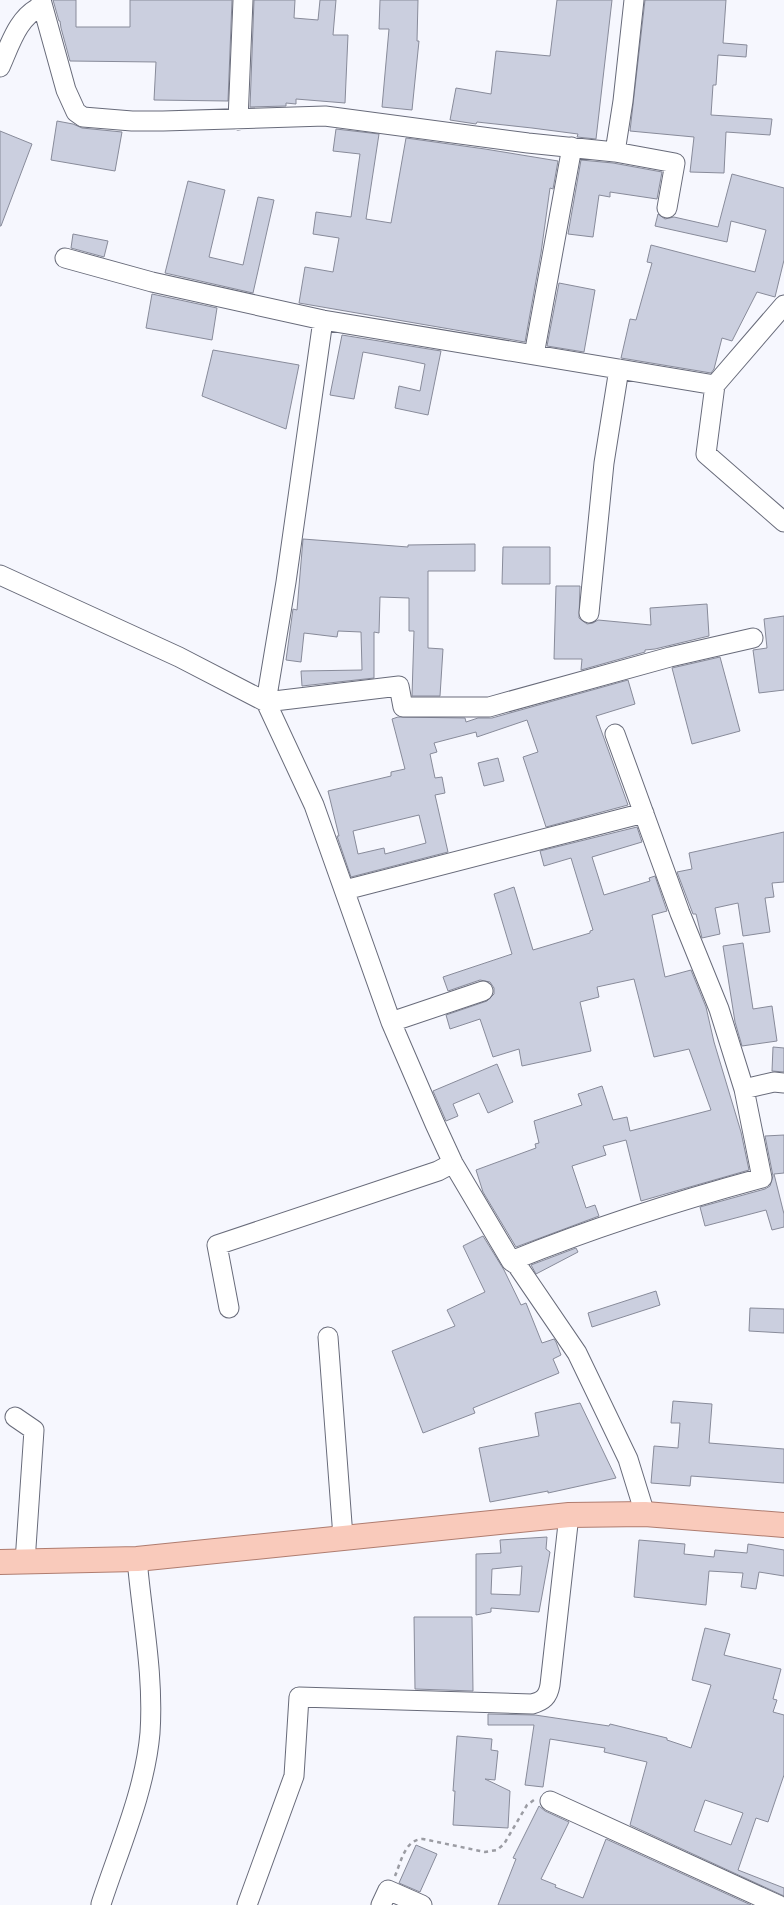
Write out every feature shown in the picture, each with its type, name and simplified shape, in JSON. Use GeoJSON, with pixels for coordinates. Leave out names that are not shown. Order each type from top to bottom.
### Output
{"type":"FeatureCollection","features":[{"type":"Feature","properties":{"kind":"main road"},"geometry":{"type":"LineString","coordinates":[[0,1562],[137,1559],[569,1515],[645,1514],[784,1525]]}},
{"type":"Feature","properties":{"kind":"street"},"geometry":{"type":"LineString","coordinates":[[238,120],[243,0]]}},
{"type":"Feature","properties":{"kind":"street"},"geometry":{"type":"LineString","coordinates":[[615,152],[624,100],[634,0]]}},
{"type":"Feature","properties":{"kind":"street"},"geometry":{"type":"LineString","coordinates":[[0,67],[21,24],[29,13],[42,3],[66,90],[76,112],[83,117],[132,121],[238,120],[325,116],[615,152],[675,163],[666,208]]}},
{"type":"Feature","properties":{"kind":"street"},"geometry":{"type":"LineString","coordinates":[[534,355],[572,147]]}},
{"type":"Feature","properties":{"kind":"street"},"geometry":{"type":"LineString","coordinates":[[65,258],[152,282],[323,320],[715,385]]}},
{"type":"Feature","properties":{"kind":"street"},"geometry":{"type":"LineString","coordinates":[[784,305],[715,385],[706,454],[784,522]]}},
{"type":"Feature","properties":{"kind":"street"},"geometry":{"type":"LineString","coordinates":[[323,320],[286,582],[266,702],[314,805],[391,1022],[453,1163],[511,1261],[517,1265],[577,1353],[628,1459],[645,1514]]}},
{"type":"Feature","properties":{"kind":"street"},"geometry":{"type":"LineString","coordinates":[[589,613],[604,463],[619,369]]}},
{"type":"Feature","properties":{"kind":"street"},"geometry":{"type":"LineString","coordinates":[[0,575],[179,657],[266,702],[399,686],[403,707],[489,707],[670,657],[753,638]]}},
{"type":"Feature","properties":{"kind":"street"},"geometry":{"type":"LineString","coordinates":[[511,1261],[591,1230],[691,1198],[762,1178],[744,1088],[718,1009],[616,734]]}},
{"type":"Feature","properties":{"kind":"street"},"geometry":{"type":"LineString","coordinates":[[345,890],[644,813]]}},
{"type":"Feature","properties":{"kind":"street"},"geometry":{"type":"LineString","coordinates":[[391,1022],[483,991]]}},
{"type":"Feature","properties":{"kind":"street"},"geometry":{"type":"LineString","coordinates":[[744,1088],[784,1082]]}},
{"type":"Feature","properties":{"kind":"street"},"geometry":{"type":"LineString","coordinates":[[228,1308],[217,1245],[438,1171],[453,1163]]}},
{"type":"Feature","properties":{"kind":"street"},"geometry":{"type":"LineString","coordinates":[[328,1337],[343,1537]]}},
{"type":"Feature","properties":{"kind":"street"},"geometry":{"type":"LineString","coordinates":[[15,1417],[34,1430],[25,1562]]}},
{"type":"Feature","properties":{"kind":"street"},"geometry":{"type":"LineString","coordinates":[[247,1905],[294,1776],[299,1698],[532,1704],[546,1698],[550,1685],[569,1515]]}},
{"type":"Feature","properties":{"kind":"street"},"geometry":{"type":"LineString","coordinates":[[101,1904],[135,1801],[150,1734],[151,1678],[137,1559]]}},
{"type":"Feature","properties":{"kind":"street"},"geometry":{"type":"LineString","coordinates":[[550,1801],[778,1905]]}},
{"type":"Feature","properties":{"kind":"street"},"geometry":{"type":"LineString","coordinates":[[385,1898],[422,1905]]}},
{"type":"Feature","properties":{"kind":"path"},"geometry":{"type":"LineString","coordinates":[[385,1898],[407,1847],[415,1840],[423,1839],[485,1852],[497,1850],[504,1844],[527,1806],[538,1798],[550,1801]]}},
{"type":"Feature","properties":{"kind":"building"},"geometry":{"type":"Polygon","coordinates":[[[53,0],[76,0],[76,27],[130,27],[130,0],[232,0],[228,101],[154,100],[156,62],[70,61],[53,0]]]}},
{"type":"Feature","properties":{"kind":"building"},"geometry":{"type":"Polygon","coordinates":[[[254,0],[295,0],[294,18],[318,20],[320,0],[336,0],[333,35],[348,35],[345,103],[296,99],[296,104],[286,103],[286,106],[250,107],[254,0]]]}},
{"type":"Feature","properties":{"kind":"building"},"geometry":{"type":"Polygon","coordinates":[[[380,0],[418,0],[417,41],[419,41],[412,110],[382,107],[389,29],[379,29],[380,0]]]}},
{"type":"Feature","properties":{"kind":"building"},"geometry":{"type":"Polygon","coordinates":[[[557,0],[612,0],[596,139],[577,137],[578,134],[532,128],[450,120],[456,88],[491,94],[496,51],[550,56],[557,0]]]}},
{"type":"Feature","properties":{"kind":"building"},"geometry":{"type":"Polygon","coordinates":[[[645,0],[726,0],[723,43],[747,45],[746,57],[718,55],[711,115],[772,119],[770,135],[726,132],[724,173],[690,172],[694,137],[630,131],[645,0]]]}},
{"type":"Feature","properties":{"kind":"building"},"geometry":{"type":"Polygon","coordinates":[[[57,121],[82,128],[122,132],[115,171],[51,160],[57,121]]]}},
{"type":"Feature","properties":{"kind":"building"},"geometry":{"type":"Polygon","coordinates":[[[336,129],[379,134],[366,219],[391,223],[406,138],[558,161],[553,189],[550,188],[541,253],[525,342],[299,303],[305,267],[333,272],[339,238],[313,234],[316,212],[351,217],[360,154],[333,151],[336,129]]]}},
{"type":"Feature","properties":{"kind":"building"},"geometry":{"type":"Polygon","coordinates":[[[0,131],[32,144],[1,226],[0,226],[0,131]]]}},
{"type":"Feature","properties":{"kind":"building"},"geometry":{"type":"Polygon","coordinates":[[[581,160],[613,163],[662,172],[657,199],[610,192],[610,197],[599,195],[593,237],[568,234],[581,160]]]}},
{"type":"Feature","properties":{"kind":"building"},"geometry":{"type":"Polygon","coordinates":[[[732,174],[784,188],[784,260],[775,297],[757,292],[732,341],[722,338],[714,369],[711,373],[621,358],[630,319],[636,320],[652,263],[647,262],[651,245],[755,272],[766,230],[731,221],[727,242],[655,226],[658,214],[665,219],[674,217],[718,227],[732,174]]]}},
{"type":"Feature","properties":{"kind":"building"},"geometry":{"type":"Polygon","coordinates":[[[188,181],[225,190],[209,257],[243,265],[258,197],[274,200],[253,293],[165,273],[188,181]]]}},
{"type":"Feature","properties":{"kind":"building"},"geometry":{"type":"Polygon","coordinates":[[[73,234],[108,241],[104,257],[71,248],[73,234]]]}},
{"type":"Feature","properties":{"kind":"building"},"geometry":{"type":"Polygon","coordinates":[[[559,283],[595,290],[584,352],[547,346],[559,283]]]}},
{"type":"Feature","properties":{"kind":"building"},"geometry":{"type":"Polygon","coordinates":[[[152,294],[217,308],[212,340],[146,328],[152,294]]]}},
{"type":"Feature","properties":{"kind":"building"},"geometry":{"type":"Polygon","coordinates":[[[342,335],[441,351],[428,415],[395,408],[399,386],[420,391],[425,364],[406,360],[363,352],[354,399],[330,395],[342,335]]]}},
{"type":"Feature","properties":{"kind":"building"},"geometry":{"type":"Polygon","coordinates":[[[213,350],[299,365],[286,429],[202,396],[213,350]]]}},
{"type":"Feature","properties":{"kind":"building"},"geometry":{"type":"Polygon","coordinates":[[[303,539],[408,547],[408,545],[475,544],[475,571],[428,571],[428,648],[443,649],[440,696],[412,696],[414,631],[409,631],[409,598],[380,597],[379,633],[374,632],[374,678],[302,686],[301,671],[362,670],[361,632],[338,631],[337,637],[304,633],[301,662],[286,660],[293,609],[297,610],[303,539]]]}},
{"type":"Feature","properties":{"kind":"building"},"geometry":{"type":"Polygon","coordinates":[[[503,547],[550,547],[550,584],[502,584],[503,547]]]}},
{"type":"Feature","properties":{"kind":"building"},"geometry":{"type":"Polygon","coordinates":[[[556,586],[580,586],[579,618],[587,624],[598,620],[651,625],[650,608],[707,604],[709,636],[645,650],[645,652],[581,670],[582,659],[554,659],[556,586]]]}},
{"type":"Feature","properties":{"kind":"building"},"geometry":{"type":"Polygon","coordinates":[[[784,616],[784,690],[759,693],[753,650],[767,648],[764,619],[784,616]]]}},
{"type":"Feature","properties":{"kind":"building"},"geometry":{"type":"Polygon","coordinates":[[[720,657],[740,731],[692,744],[672,668],[720,657]]]}},
{"type":"Feature","properties":{"kind":"building"},"geometry":{"type":"Polygon","coordinates":[[[628,680],[635,704],[596,716],[628,805],[546,827],[523,757],[538,752],[527,720],[477,737],[476,732],[434,743],[437,752],[430,754],[435,778],[442,777],[445,793],[435,795],[448,852],[351,877],[337,836],[339,836],[328,791],[391,776],[391,772],[405,769],[392,719],[398,717],[465,718],[466,722],[478,718],[492,718],[628,680]],[[419,815],[353,831],[358,854],[384,848],[385,854],[426,843],[419,815]]]}},
{"type":"Feature","properties":{"kind":"building"},"geometry":{"type":"Polygon","coordinates":[[[498,758],[504,781],[484,786],[478,763],[498,758]]]}},
{"type":"Feature","properties":{"kind":"building"},"geometry":{"type":"Polygon","coordinates":[[[637,827],[642,842],[592,857],[604,895],[650,881],[649,878],[655,876],[667,911],[652,915],[665,977],[691,970],[706,1007],[714,1042],[741,1132],[749,1170],[641,1201],[626,1140],[603,1146],[606,1155],[572,1166],[586,1208],[595,1205],[599,1216],[516,1247],[483,1192],[476,1170],[536,1148],[535,1144],[539,1143],[534,1121],[582,1105],[578,1094],[602,1086],[613,1120],[627,1117],[630,1131],[711,1110],[689,1049],[654,1057],[634,979],[597,987],[599,997],[580,1002],[591,1051],[522,1066],[519,1049],[493,1057],[480,1019],[450,1029],[446,1015],[487,1001],[494,994],[494,988],[490,982],[480,980],[448,991],[443,977],[512,954],[494,894],[514,887],[533,950],[590,933],[593,930],[571,858],[544,866],[540,851],[637,827]]]}},
{"type":"Feature","properties":{"kind":"building"},"geometry":{"type":"Polygon","coordinates":[[[784,832],[784,882],[772,883],[774,897],[765,898],[770,932],[743,936],[738,903],[715,908],[720,934],[702,938],[696,914],[693,914],[677,872],[692,869],[689,853],[784,832]]]}},
{"type":"Feature","properties":{"kind":"building"},"geometry":{"type":"Polygon","coordinates":[[[743,943],[753,1009],[772,1006],[777,1041],[742,1046],[735,1022],[723,946],[743,943]]]}},
{"type":"Feature","properties":{"kind":"building"},"geometry":{"type":"Polygon","coordinates":[[[773,1047],[784,1048],[784,1072],[772,1071],[773,1047]]]}},
{"type":"Feature","properties":{"kind":"building"},"geometry":{"type":"Polygon","coordinates":[[[497,1064],[513,1102],[488,1113],[479,1093],[453,1104],[458,1116],[446,1121],[433,1091],[497,1064]]]}},
{"type":"Feature","properties":{"kind":"building"},"geometry":{"type":"Polygon","coordinates":[[[784,1135],[784,1173],[774,1174],[784,1214],[784,1227],[772,1230],[766,1210],[705,1226],[700,1207],[770,1186],[773,1176],[765,1136],[784,1135]]]}},
{"type":"Feature","properties":{"kind":"building"},"geometry":{"type":"Polygon","coordinates":[[[483,1236],[504,1270],[521,1305],[526,1303],[542,1343],[554,1339],[556,1342],[561,1355],[553,1359],[559,1373],[473,1408],[475,1413],[423,1433],[392,1351],[455,1326],[447,1310],[485,1292],[463,1246],[483,1236]]]}},
{"type":"Feature","properties":{"kind":"building"},"geometry":{"type":"Polygon","coordinates":[[[576,1248],[578,1252],[536,1274],[531,1265],[576,1248]]]}},
{"type":"Feature","properties":{"kind":"building"},"geometry":{"type":"Polygon","coordinates":[[[656,1291],[660,1305],[592,1327],[588,1313],[656,1291]]]}},
{"type":"Feature","properties":{"kind":"building"},"geometry":{"type":"Polygon","coordinates":[[[750,1308],[784,1309],[784,1333],[749,1331],[750,1308]]]}},
{"type":"Feature","properties":{"kind":"building"},"geometry":{"type":"Polygon","coordinates":[[[673,1401],[712,1404],[709,1443],[784,1449],[784,1483],[691,1476],[690,1486],[651,1483],[654,1446],[678,1448],[680,1423],[671,1423],[673,1401]]]}},
{"type":"Feature","properties":{"kind":"building"},"geometry":{"type":"Polygon","coordinates":[[[580,1403],[616,1478],[548,1493],[548,1491],[490,1502],[479,1448],[539,1436],[535,1413],[580,1403]]]}},
{"type":"Feature","properties":{"kind":"building"},"geometry":{"type":"Polygon","coordinates":[[[547,1537],[546,1549],[550,1552],[539,1612],[491,1608],[491,1612],[476,1615],[476,1554],[501,1553],[500,1540],[547,1537]],[[522,1566],[492,1569],[491,1594],[520,1595],[522,1566]]]}},
{"type":"Feature","properties":{"kind":"building"},"geometry":{"type":"Polygon","coordinates":[[[639,1540],[685,1544],[684,1554],[714,1557],[715,1550],[747,1553],[748,1544],[784,1550],[784,1576],[759,1572],[756,1589],[741,1587],[743,1573],[709,1571],[706,1605],[634,1597],[639,1540]]]}},
{"type":"Feature","properties":{"kind":"building"},"geometry":{"type":"Polygon","coordinates":[[[414,1617],[472,1617],[473,1691],[415,1689],[414,1617]]]}},
{"type":"Feature","properties":{"kind":"building"},"geometry":{"type":"Polygon","coordinates":[[[705,1628],[730,1634],[724,1655],[781,1669],[773,1699],[777,1700],[773,1712],[784,1715],[784,1775],[768,1822],[756,1818],[738,1870],[784,1888],[784,1896],[630,1825],[647,1762],[604,1752],[605,1748],[550,1739],[543,1787],[525,1785],[534,1725],[488,1725],[488,1714],[535,1715],[609,1726],[610,1724],[667,1738],[667,1740],[691,1748],[711,1685],[692,1680],[705,1628]],[[705,1800],[694,1831],[731,1845],[743,1813],[705,1800]]]}},
{"type":"Feature","properties":{"kind":"building"},"geometry":{"type":"Polygon","coordinates":[[[457,1736],[492,1739],[491,1750],[498,1751],[495,1780],[485,1779],[510,1791],[508,1828],[453,1825],[455,1791],[453,1791],[457,1736]]]}},
{"type":"Feature","properties":{"kind":"building"},"geometry":{"type":"Polygon","coordinates":[[[539,1806],[545,1811],[569,1822],[541,1879],[556,1885],[555,1887],[583,1898],[606,1839],[751,1905],[498,1905],[516,1859],[513,1858],[539,1806]]]}},
{"type":"Feature","properties":{"kind":"building"},"geometry":{"type":"Polygon","coordinates":[[[416,1845],[437,1854],[420,1892],[399,1883],[416,1845]]]}}]}
